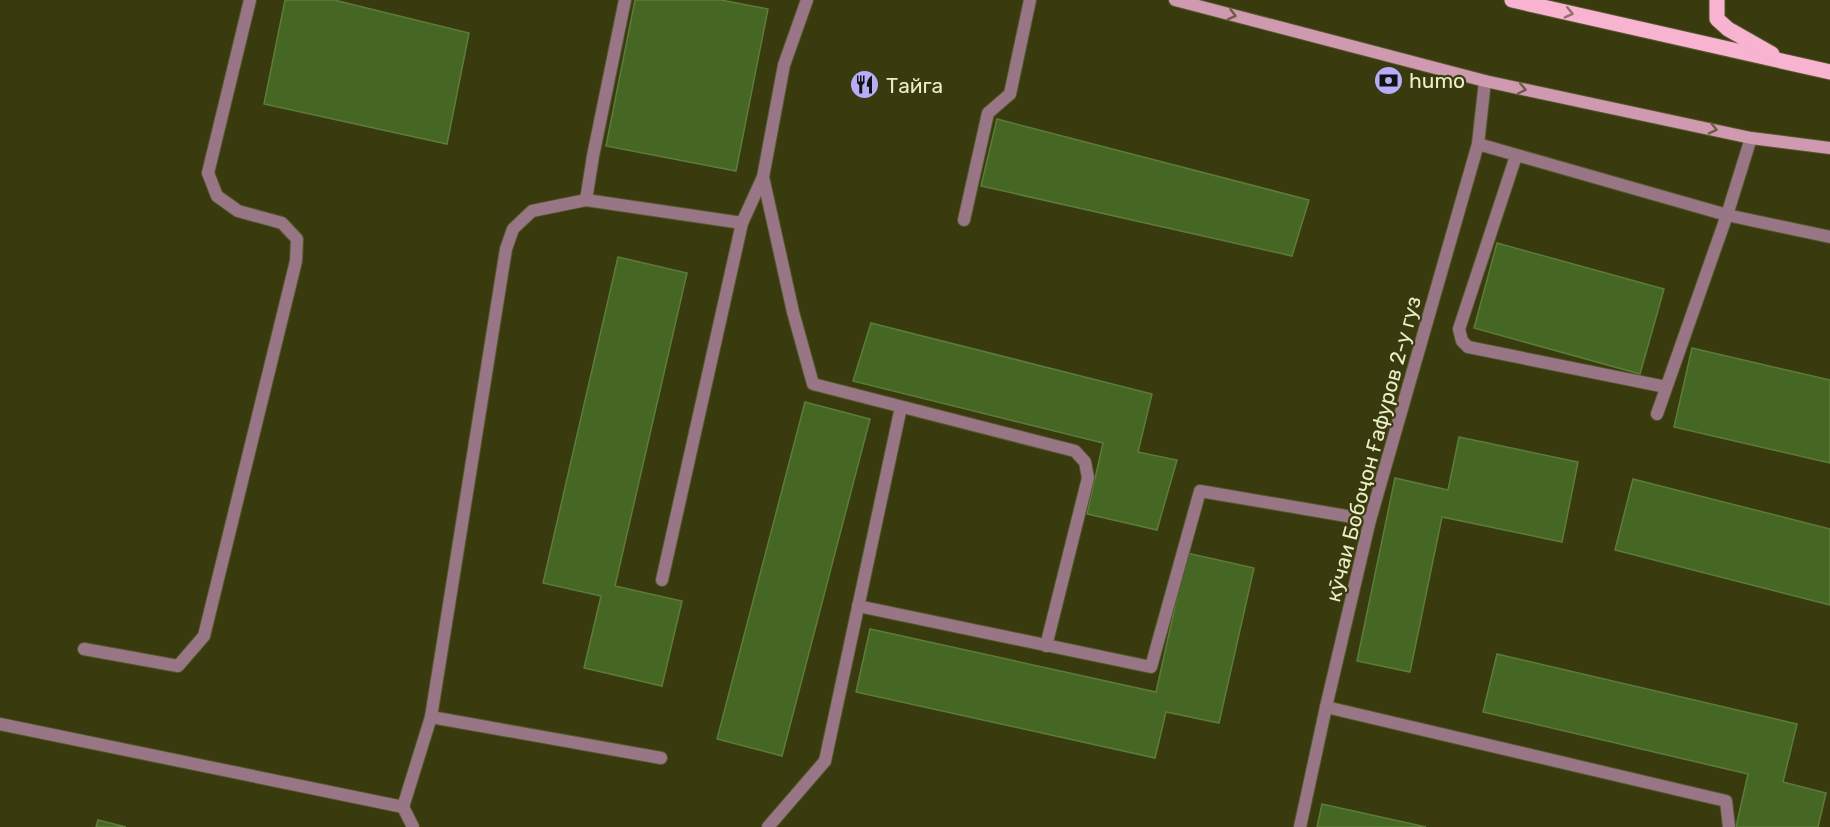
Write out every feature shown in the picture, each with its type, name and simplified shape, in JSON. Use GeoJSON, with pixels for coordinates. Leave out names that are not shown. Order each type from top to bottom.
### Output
{"type":"FeatureCollection","features":[{"type":"Feature","properties":{"kind":"main road"},"geometry":{"type":"LineString","coordinates":[[1512,0],[1830,72]]}},
{"type":"Feature","properties":{"kind":"main road"},"geometry":{"type":"LineString","coordinates":[[1717,0],[1717,19],[1728,29],[1787,62]]}},
{"type":"Feature","properties":{"kind":"street"},"geometry":{"type":"LineString","coordinates":[[84,649],[178,666],[204,636],[296,261],[297,239],[282,223],[238,211],[217,196],[208,172],[250,0]]}},
{"type":"Feature","properties":{"kind":"street"},"geometry":{"type":"LineString","coordinates":[[586,200],[625,0]]}},
{"type":"Feature","properties":{"kind":"street"},"geometry":{"type":"LineString","coordinates":[[662,580],[742,223],[763,177],[784,65],[807,0]]}},
{"type":"Feature","properties":{"kind":"street"},"geometry":{"type":"LineString","coordinates":[[964,220],[988,113],[1010,94],[1030,0]]}},
{"type":"Feature","properties":{"kind":"street"},"geometry":{"type":"LineString","coordinates":[[1175,0],[1485,81],[1751,138],[1830,148]]}},
{"type":"Feature","properties":{"kind":"street","name":"кӯчаи Бобоҷон Ғафуров 2-у гуз"},"geometry":{"type":"LineString","coordinates":[[1300,827],[1370,520],[1478,144],[1485,81]]}},
{"type":"Feature","properties":{"kind":"street"},"geometry":{"type":"LineString","coordinates":[[1657,414],[1727,216],[1751,138]]}},
{"type":"Feature","properties":{"kind":"street"},"geometry":{"type":"LineString","coordinates":[[1478,144],[1727,216],[1830,237]]}},
{"type":"Feature","properties":{"kind":"street"},"geometry":{"type":"LineString","coordinates":[[1516,156],[1459,329],[1462,341],[1468,347],[1666,387]]}},
{"type":"Feature","properties":{"kind":"street"},"geometry":{"type":"LineString","coordinates":[[763,177],[793,312],[813,384],[1075,451],[1085,462],[1088,478],[1046,646]]}},
{"type":"Feature","properties":{"kind":"street"},"geometry":{"type":"LineString","coordinates":[[413,827],[404,807],[431,717],[506,249],[513,229],[532,211],[586,200],[742,223]]}},
{"type":"Feature","properties":{"kind":"street"},"geometry":{"type":"LineString","coordinates":[[768,827],[825,761],[901,406]]}},
{"type":"Feature","properties":{"kind":"street"},"geometry":{"type":"LineString","coordinates":[[858,606],[1151,667],[1200,491],[1370,520]]}},
{"type":"Feature","properties":{"kind":"street"},"geometry":{"type":"LineString","coordinates":[[1326,707],[1726,801],[1729,827]]}},
{"type":"Feature","properties":{"kind":"street"},"geometry":{"type":"LineString","coordinates":[[431,717],[662,758]]}},
{"type":"Feature","properties":{"kind":"street"},"geometry":{"type":"LineString","coordinates":[[0,724],[404,807]]}},
{"type":"Feature","properties":{"kind":"building"},"geometry":{"type":"Polygon","coordinates":[[[285,0],[334,0],[469,33],[447,144],[264,104],[285,0]]]}},
{"type":"Feature","properties":{"kind":"building"},"geometry":{"type":"Polygon","coordinates":[[[635,0],[721,0],[768,9],[736,171],[606,146],[635,0]]]}},
{"type":"Feature","properties":{"kind":"building"},"geometry":{"type":"Polygon","coordinates":[[[997,119],[1309,200],[1292,256],[981,186],[997,119]]]}},
{"type":"Feature","properties":{"kind":"building"},"geometry":{"type":"Polygon","coordinates":[[[1497,243],[1664,289],[1640,374],[1474,328],[1497,243]]]}},
{"type":"Feature","properties":{"kind":"building"},"geometry":{"type":"Polygon","coordinates":[[[618,257],[687,273],[615,586],[682,601],[662,686],[584,668],[601,596],[543,583],[618,257]]]}},
{"type":"Feature","properties":{"kind":"building"},"geometry":{"type":"Polygon","coordinates":[[[871,323],[1152,394],[1138,452],[1177,460],[1157,530],[1087,514],[1103,443],[853,381],[871,323]]]}},
{"type":"Feature","properties":{"kind":"building"},"geometry":{"type":"Polygon","coordinates":[[[1692,348],[1830,380],[1830,463],[1674,427],[1692,348]]]}},
{"type":"Feature","properties":{"kind":"building"},"geometry":{"type":"Polygon","coordinates":[[[805,402],[870,419],[782,756],[717,739],[805,402]]]}},
{"type":"Feature","properties":{"kind":"building"},"geometry":{"type":"Polygon","coordinates":[[[1459,437],[1578,462],[1562,542],[1442,517],[1410,672],[1357,661],[1395,478],[1448,490],[1459,437]]]}},
{"type":"Feature","properties":{"kind":"building"},"geometry":{"type":"Polygon","coordinates":[[[1633,479],[1830,529],[1830,605],[1615,550],[1633,479]]]}},
{"type":"Feature","properties":{"kind":"building"},"geometry":{"type":"Polygon","coordinates":[[[1187,553],[1254,568],[1219,723],[1166,712],[1155,758],[856,692],[870,629],[1156,692],[1187,553]]]}},
{"type":"Feature","properties":{"kind":"building"},"geometry":{"type":"Polygon","coordinates":[[[1497,654],[1797,724],[1783,782],[1826,793],[1818,827],[1736,827],[1748,774],[1483,712],[1497,654]]]}},
{"type":"Feature","properties":{"kind":"building"},"geometry":{"type":"Polygon","coordinates":[[[1322,804],[1426,827],[1317,827],[1322,804]]]}},
{"type":"Feature","properties":{"kind":"building"},"geometry":{"type":"Polygon","coordinates":[[[98,820],[126,827],[96,827],[98,820]]]}},
{"type":"Feature","properties":{"kind":"place","name":"humo"},"geometry":{"type":"Point","coordinates":[1388,80]}},
{"type":"Feature","properties":{"kind":"place","name":"Тайга"},"geometry":{"type":"Point","coordinates":[865,85]}}]}
